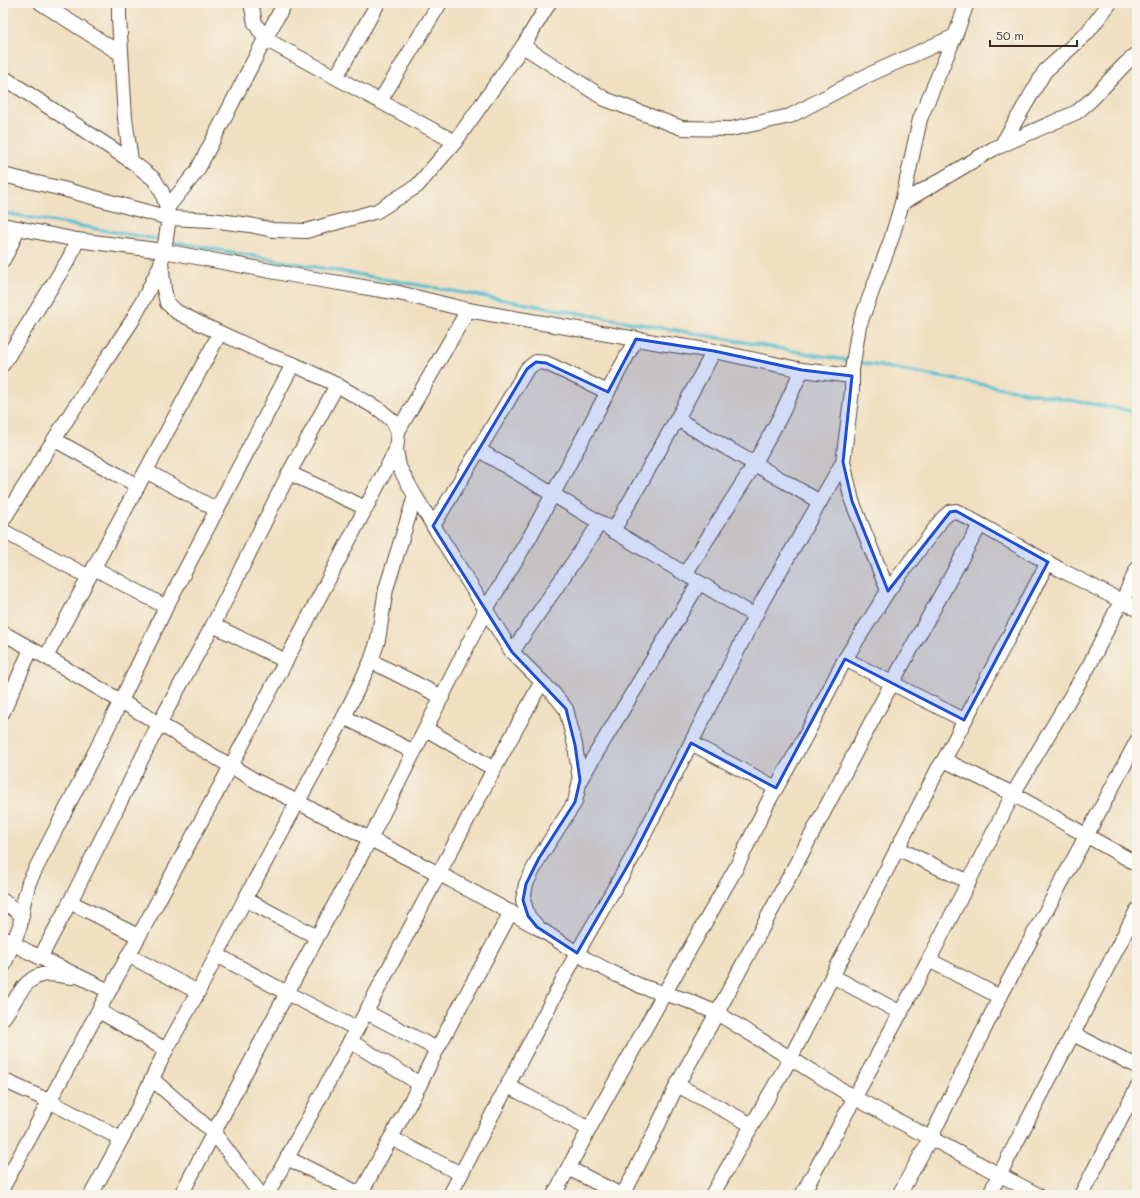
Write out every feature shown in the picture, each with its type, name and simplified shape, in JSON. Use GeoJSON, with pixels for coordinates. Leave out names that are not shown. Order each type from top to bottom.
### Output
{"type":"FeatureCollection","features":[{"type":"Feature","properties":{"kind":"street"},"geometry":{"type":"LineString","coordinates":[[41,3],[121,54]]}},
{"type":"Feature","properties":{"kind":"street"},"geometry":{"type":"LineString","coordinates":[[119,3],[124,118],[131,161]]}},
{"type":"Feature","properties":{"kind":"street"},"geometry":{"type":"LineString","coordinates":[[250,3],[255,23],[265,39],[456,142]]}},
{"type":"Feature","properties":{"kind":"street"},"geometry":{"type":"LineString","coordinates":[[168,213],[197,171],[285,3]]}},
{"type":"Feature","properties":{"kind":"street"},"geometry":{"type":"LineString","coordinates":[[336,77],[378,3]]}},
{"type":"Feature","properties":{"kind":"street"},"geometry":{"type":"LineString","coordinates":[[380,101],[440,3]]}},
{"type":"Feature","properties":{"kind":"street"},"geometry":{"type":"LineString","coordinates":[[3,175],[168,213],[250,225],[273,230],[306,231],[377,211],[417,186],[456,142],[523,46],[549,3]]}},
{"type":"Feature","properties":{"kind":"street"},"geometry":{"type":"LineString","coordinates":[[888,591],[852,501],[843,462],[851,399],[852,376],[859,326],[902,204],[920,119],[955,36],[967,3]]}},
{"type":"Feature","properties":{"kind":"street"},"geometry":{"type":"LineString","coordinates":[[1001,146],[1044,71],[1087,33],[1105,4]]}},
{"type":"Feature","properties":{"kind":"street"},"geometry":{"type":"LineString","coordinates":[[523,46],[605,99],[682,128],[731,129],[790,116],[864,78],[955,36]]}},
{"type":"Feature","properties":{"kind":"street"},"geometry":{"type":"LineString","coordinates":[[902,204],[1001,146],[1077,112],[1137,54]]}},
{"type":"Feature","properties":{"kind":"street"},"geometry":{"type":"LineString","coordinates":[[3,77],[131,161],[154,179],[162,192],[168,213],[163,256],[166,302],[178,312],[268,355],[293,364],[337,385],[380,410],[393,421],[398,431]]}},
{"type":"Feature","properties":{"kind":"street"},"geometry":{"type":"LineString","coordinates":[[3,225],[163,256],[298,276],[398,293],[468,310],[636,339],[714,350],[802,370],[852,376]]}},
{"type":"Feature","properties":{"kind":"street"},"geometry":{"type":"LineString","coordinates":[[3,260],[18,228]]}},
{"type":"Feature","properties":{"kind":"street"},"geometry":{"type":"LineString","coordinates":[[3,364],[70,257],[77,240]]}},
{"type":"Feature","properties":{"kind":"street"},"geometry":{"type":"LineString","coordinates":[[3,520],[132,321],[148,292],[163,256]]}},
{"type":"Feature","properties":{"kind":"street"},"geometry":{"type":"LineString","coordinates":[[468,310],[398,431],[396,450],[399,467],[414,496],[512,652],[541,683],[553,693],[566,710],[575,745],[580,780]]}},
{"type":"Feature","properties":{"kind":"street"},"geometry":{"type":"LineString","coordinates":[[46,657],[220,332]]}},
{"type":"Feature","properties":{"kind":"street"},"geometry":{"type":"LineString","coordinates":[[181,1195],[370,839],[486,609],[531,535],[636,339]]}},
{"type":"Feature","properties":{"kind":"street"},"geometry":{"type":"LineString","coordinates":[[613,531],[677,420],[714,350]]}},
{"type":"Feature","properties":{"kind":"street"},"geometry":{"type":"LineString","coordinates":[[433,526],[527,368],[536,362],[546,362],[608,392]]}},
{"type":"Feature","properties":{"kind":"street"},"geometry":{"type":"LineString","coordinates":[[3,967],[8,940],[22,915],[29,882],[121,702],[166,607],[293,364]]}},
{"type":"Feature","properties":{"kind":"street"},"geometry":{"type":"LineString","coordinates":[[685,574],[755,464],[781,416],[802,370]]}},
{"type":"Feature","properties":{"kind":"street"},"geometry":{"type":"LineString","coordinates":[[40,958],[70,902],[159,724],[213,625],[289,472],[337,385]]}},
{"type":"Feature","properties":{"kind":"street"},"geometry":{"type":"LineString","coordinates":[[677,420],[820,502]]}},
{"type":"Feature","properties":{"kind":"street"},"geometry":{"type":"LineString","coordinates":[[55,440],[138,486]]}},
{"type":"Feature","properties":{"kind":"street"},"geometry":{"type":"LineString","coordinates":[[9,1195],[5,1179],[99,1011],[138,936],[231,766],[396,450]]}},
{"type":"Feature","properties":{"kind":"street"},"geometry":{"type":"LineString","coordinates":[[479,450],[755,616]]}},
{"type":"Feature","properties":{"kind":"street"},"geometry":{"type":"LineString","coordinates":[[450,1195],[577,953],[632,858],[755,616],[843,462]]}},
{"type":"Feature","properties":{"kind":"street"},"geometry":{"type":"LineString","coordinates":[[146,471],[217,510]]}},
{"type":"Feature","properties":{"kind":"street"},"geometry":{"type":"LineString","coordinates":[[289,472],[366,508]]}},
{"type":"Feature","properties":{"kind":"street"},"geometry":{"type":"LineString","coordinates":[[91,1195],[166,1050],[198,992],[245,899],[344,717],[371,661],[378,640],[386,589],[414,496]]}},
{"type":"Feature","properties":{"kind":"street"},"geometry":{"type":"LineString","coordinates":[[554,1195],[664,994],[736,868],[776,788],[804,739],[845,659],[888,591],[943,518],[950,512],[956,511],[1137,609]]}},
{"type":"Feature","properties":{"kind":"street"},"geometry":{"type":"LineString","coordinates":[[512,652],[600,523]]}},
{"type":"Feature","properties":{"kind":"street"},"geometry":{"type":"LineString","coordinates":[[568,1168],[622,1195],[652,1138],[677,1085],[717,1013],[892,683],[980,525]]}},
{"type":"Feature","properties":{"kind":"street"},"geometry":{"type":"LineString","coordinates":[[3,531],[166,607]]}},
{"type":"Feature","properties":{"kind":"street"},"geometry":{"type":"LineString","coordinates":[[712,1195],[790,1059],[938,769],[1048,562]]}},
{"type":"Feature","properties":{"kind":"street"},"geometry":{"type":"LineString","coordinates":[[802,1195],[929,960],[1013,794],[1090,664],[1137,569]]}},
{"type":"Feature","properties":{"kind":"street"},"geometry":{"type":"LineString","coordinates":[[538,927],[528,916],[523,900],[526,884],[539,858],[575,802],[580,780],[700,583]]}},
{"type":"Feature","properties":{"kind":"street"},"geometry":{"type":"LineString","coordinates":[[213,625],[286,661]]}},
{"type":"Feature","properties":{"kind":"street"},"geometry":{"type":"LineString","coordinates":[[3,633],[256,782],[511,912],[538,927],[577,953],[617,975],[643,987],[686,1000],[731,1020],[790,1059],[855,1098],[1038,1195]]}},
{"type":"Feature","properties":{"kind":"street"},"geometry":{"type":"LineString","coordinates":[[3,712],[31,649]]}},
{"type":"Feature","properties":{"kind":"street"},"geometry":{"type":"LineString","coordinates":[[845,659],[964,720]]}},
{"type":"Feature","properties":{"kind":"street"},"geometry":{"type":"LineString","coordinates":[[371,661],[442,697]]}},
{"type":"Feature","properties":{"kind":"street"},"geometry":{"type":"LineString","coordinates":[[267,1195],[354,1035],[541,683]]}},
{"type":"Feature","properties":{"kind":"street"},"geometry":{"type":"LineString","coordinates":[[344,717],[414,752]]}},
{"type":"Feature","properties":{"kind":"street"},"geometry":{"type":"LineString","coordinates":[[426,729],[494,769]]}},
{"type":"Feature","properties":{"kind":"street"},"geometry":{"type":"LineString","coordinates":[[899,1195],[931,1137],[1000,997],[1137,741]]}},
{"type":"Feature","properties":{"kind":"street"},"geometry":{"type":"LineString","coordinates":[[691,743],[776,788]]}},
{"type":"Feature","properties":{"kind":"street"},"geometry":{"type":"LineString","coordinates":[[944,760],[1013,794],[1137,864]]}},
{"type":"Feature","properties":{"kind":"street"},"geometry":{"type":"LineString","coordinates":[[897,848],[969,882]]}},
{"type":"Feature","properties":{"kind":"street"},"geometry":{"type":"LineString","coordinates":[[245,899],[317,937]]}},
{"type":"Feature","properties":{"kind":"street"},"geometry":{"type":"LineString","coordinates":[[3,901],[22,915]]}},
{"type":"Feature","properties":{"kind":"street"},"geometry":{"type":"LineString","coordinates":[[70,902],[138,936]]}},
{"type":"Feature","properties":{"kind":"street"},"geometry":{"type":"LineString","coordinates":[[989,1195],[1137,910]]}},
{"type":"Feature","properties":{"kind":"street"},"geometry":{"type":"LineString","coordinates":[[287,1158],[360,1194],[511,912]]}},
{"type":"Feature","properties":{"kind":"street"},"geometry":{"type":"LineString","coordinates":[[8,940],[40,958],[109,991]]}},
{"type":"Feature","properties":{"kind":"street"},"geometry":{"type":"LineString","coordinates":[[128,955],[198,992]]}},
{"type":"Feature","properties":{"kind":"street"},"geometry":{"type":"LineString","coordinates":[[217,955],[287,993],[354,1035],[420,1084]]}},
{"type":"Feature","properties":{"kind":"street"},"geometry":{"type":"LineString","coordinates":[[929,960],[1000,997]]}},
{"type":"Feature","properties":{"kind":"street"},"geometry":{"type":"LineString","coordinates":[[3,1018],[9,1011],[24,985],[35,976],[48,974],[84,979]]}},
{"type":"Feature","properties":{"kind":"street"},"geometry":{"type":"LineString","coordinates":[[832,976],[901,1013]]}},
{"type":"Feature","properties":{"kind":"street"},"geometry":{"type":"LineString","coordinates":[[99,1011],[166,1050]]}},
{"type":"Feature","properties":{"kind":"street"},"geometry":{"type":"LineString","coordinates":[[366,1012],[437,1049]]}},
{"type":"Feature","properties":{"kind":"street"},"geometry":{"type":"LineString","coordinates":[[1073,1034],[1137,1066]]}},
{"type":"Feature","properties":{"kind":"street"},"geometry":{"type":"LineString","coordinates":[[152,1079],[214,1133],[261,1195]]}},
{"type":"Feature","properties":{"kind":"street"},"geometry":{"type":"LineString","coordinates":[[3,1080],[49,1101],[121,1139]]}},
{"type":"Feature","properties":{"kind":"street"},"geometry":{"type":"LineString","coordinates":[[677,1085],[752,1125]]}},
{"type":"Feature","properties":{"kind":"street"},"geometry":{"type":"LineString","coordinates":[[508,1086],[589,1129]]}},
{"type":"Feature","properties":{"kind":"street"},"geometry":{"type":"LineString","coordinates":[[1081,1195],[1137,1088]]}},
{"type":"Feature","properties":{"kind":"street"},"geometry":{"type":"LineString","coordinates":[[391,1138],[461,1174]]}},
{"type":"Feature","properties":{"kind":"highlighted area"},"geometry":{"type":"Polygon","coordinates":[[[636,339],[714,351],[802,370],[852,376],[843,462],[852,501],[888,591],[950,512],[956,511],[1048,562],[964,720],[845,659],[776,788],[691,743],[632,858],[577,953],[537,927],[528,916],[523,900],[526,884],[539,858],[575,802],[580,780],[575,745],[566,709],[512,652],[433,526],[527,369],[536,362],[546,363],[608,392],[636,339]]]}},
{"type":"Feature","properties":{"kind":"waterway"},"geometry":{"type":"LineString","coordinates":[[3,213],[162,240]]}},
{"type":"Feature","properties":{"kind":"waterway"},"geometry":{"type":"LineString","coordinates":[[168,241],[851,361]]}},
{"type":"Feature","properties":{"kind":"waterway"},"geometry":{"type":"LineString","coordinates":[[857,362],[1137,412]]}}]}
